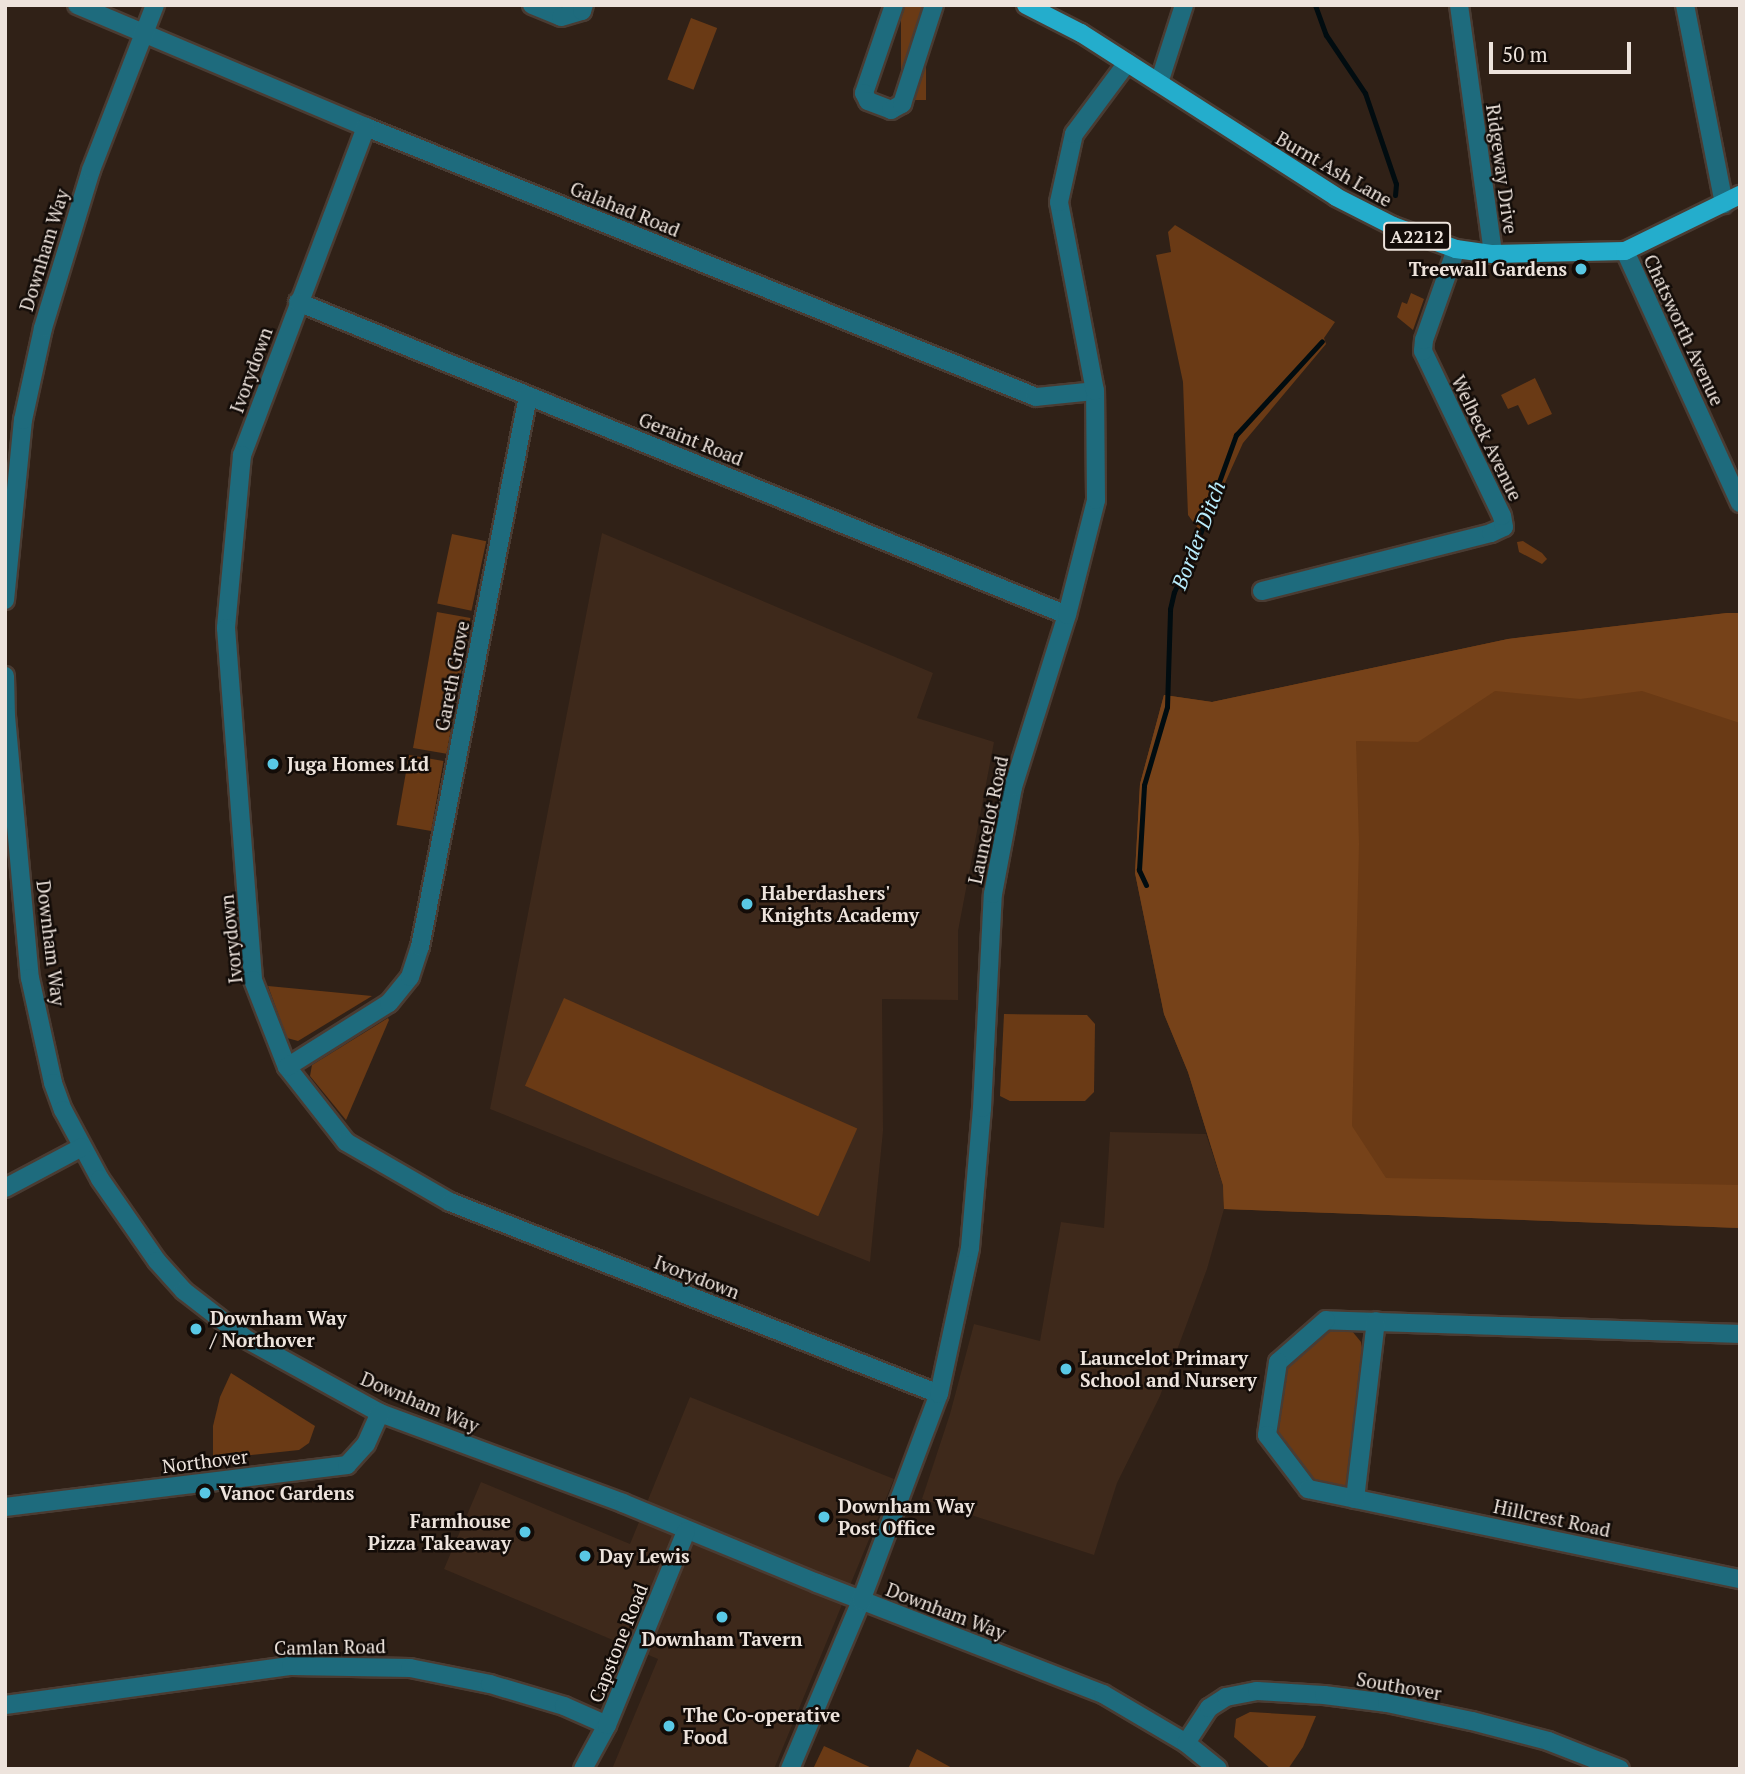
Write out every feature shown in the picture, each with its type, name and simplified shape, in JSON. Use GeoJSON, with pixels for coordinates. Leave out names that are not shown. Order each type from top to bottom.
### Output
{"type":"FeatureCollection","features":[{"type":"Feature","properties":{"kind":"main road","name":"A2212"},"geometry":{"type":"LineString","coordinates":[[1026,5],[1081,33],[1126,63]]}},
{"type":"Feature","properties":{"kind":"main road","name":"Burnt Ash Lane"},"geometry":{"type":"LineString","coordinates":[[1126,63],[1336,197],[1393,226],[1456,249],[1493,254],[1625,251],[1732,200]]}},
{"type":"Feature","properties":{"kind":"street","name":"Galahad Road"},"geometry":{"type":"LineString","coordinates":[[77,5],[366,127],[1036,397],[1094,391]]}},
{"type":"Feature","properties":{"kind":"street","name":"Downham Way"},"geometry":{"type":"LineString","coordinates":[[5,600],[23,420],[43,328],[90,170],[155,5]]}},
{"type":"Feature","properties":{"kind":"street"},"geometry":{"type":"LineString","coordinates":[[532,5],[561,17],[584,14]]}},
{"type":"Feature","properties":{"kind":"street"},"geometry":{"type":"LineString","coordinates":[[894,5],[864,93],[868,101],[891,110],[902,104],[934,5]]}},
{"type":"Feature","properties":{"kind":"street"},"geometry":{"type":"LineString","coordinates":[[1159,83],[1184,5]]}},
{"type":"Feature","properties":{"kind":"street","name":"Ridgeway Drive"},"geometry":{"type":"LineString","coordinates":[[1459,5],[1493,254]]}},
{"type":"Feature","properties":{"kind":"street"},"geometry":{"type":"LineString","coordinates":[[1685,5],[1732,200]]}},
{"type":"Feature","properties":{"kind":"street","name":"Launcelot Road"},"geometry":{"type":"LineString","coordinates":[[790,1769],[861,1601],[939,1394],[970,1248],[983,1095],[993,894],[1013,787],[1067,615],[1096,500],[1094,391],[1059,202],[1074,134],[1126,63]]}},
{"type":"Feature","properties":{"kind":"street","name":"Ivorydown"},"geometry":{"type":"LineString","coordinates":[[366,127],[242,455],[226,628],[253,980],[287,1067],[346,1142],[450,1202],[939,1394]]}},
{"type":"Feature","properties":{"kind":"street","name":"Welbeck Avenue"},"geometry":{"type":"LineString","coordinates":[[1262,591],[1504,527],[1502,516],[1423,351],[1424,340],[1456,249]]}},
{"type":"Feature","properties":{"kind":"street","name":"Chatsworth Avenue"},"geometry":{"type":"LineString","coordinates":[[1625,251],[1740,503]]}},
{"type":"Feature","properties":{"kind":"street","name":"Geraint Road"},"geometry":{"type":"LineString","coordinates":[[299,302],[1067,615]]}},
{"type":"Feature","properties":{"kind":"street","name":"Gareth Grove"},"geometry":{"type":"LineString","coordinates":[[287,1067],[389,1003],[410,977],[417,957],[528,396]]}},
{"type":"Feature","properties":{"kind":"street","name":"Downham Way"},"geometry":{"type":"LineString","coordinates":[[5,676],[6,716],[30,978],[53,1083],[82,1147],[127,1220],[184,1291],[246,1339],[380,1413],[623,1503],[861,1601],[1103,1694],[1186,1743],[1218,1769]]}},
{"type":"Feature","properties":{"kind":"street"},"geometry":{"type":"LineString","coordinates":[[5,1188],[82,1147]]}},
{"type":"Feature","properties":{"kind":"street","name":"Hillcrest Road"},"geometry":{"type":"LineString","coordinates":[[1740,1334],[1326,1320],[1278,1362],[1267,1435],[1308,1489],[1740,1579]]}},
{"type":"Feature","properties":{"kind":"street"},"geometry":{"type":"LineString","coordinates":[[1355,1499],[1376,1321]]}},
{"type":"Feature","properties":{"kind":"street","name":"Northover"},"geometry":{"type":"LineString","coordinates":[[5,1507],[347,1465],[366,1444],[380,1413]]}},
{"type":"Feature","properties":{"kind":"street","name":"Capstone Road"},"geometry":{"type":"LineString","coordinates":[[583,1769],[607,1725],[686,1531]]}},
{"type":"Feature","properties":{"kind":"street","name":"Camlan Road"},"geometry":{"type":"LineString","coordinates":[[5,1705],[291,1665],[410,1668],[491,1684],[564,1706],[607,1725]]}},
{"type":"Feature","properties":{"kind":"street","name":"Southover"},"geometry":{"type":"LineString","coordinates":[[1186,1743],[1209,1707],[1226,1697],[1257,1691],[1324,1695],[1387,1703],[1472,1721],[1548,1741],[1620,1769]]}},
{"type":"Feature","properties":{"kind":"shaded area"},"geometry":{"type":"Polygon","coordinates":[[[901,5],[926,5],[926,100],[901,100],[901,5]]]}},
{"type":"Feature","properties":{"kind":"shaded area"},"geometry":{"type":"Polygon","coordinates":[[[691,18],[717,28],[693,90],[667,80],[691,18]]]}},
{"type":"Feature","properties":{"kind":"shaded area"},"geometry":{"type":"Polygon","coordinates":[[[1175,225],[1335,322],[1324,338],[1326,344],[1243,443],[1202,534],[1188,515],[1183,382],[1156,255],[1171,252],[1168,232],[1175,225]]]}},
{"type":"Feature","properties":{"kind":"shaded area"},"geometry":{"type":"Polygon","coordinates":[[[1411,293],[1424,299],[1413,330],[1397,317],[1402,302],[1407,304],[1411,293]]]}},
{"type":"Feature","properties":{"kind":"shaded area"},"geometry":{"type":"Polygon","coordinates":[[[1535,378],[1552,414],[1528,425],[1518,405],[1508,409],[1501,395],[1535,378]]]}},
{"type":"Feature","properties":{"kind":"shaded area","name":"Haberdashers' Knights Academy"},"geometry":{"type":"Polygon","coordinates":[[[602,533],[933,673],[917,718],[994,742],[958,931],[958,1000],[882,999],[883,1131],[870,1262],[490,1109],[602,533]]]}},
{"type":"Feature","properties":{"kind":"shaded area"},"geometry":{"type":"Polygon","coordinates":[[[452,534],[486,541],[471,611],[437,603],[452,534]]]}},
{"type":"Feature","properties":{"kind":"shaded area"},"geometry":{"type":"Polygon","coordinates":[[[1523,541],[1547,559],[1542,564],[1519,552],[1517,542],[1523,541]]]}},
{"type":"Feature","properties":{"kind":"shaded area"},"geometry":{"type":"Polygon","coordinates":[[[437,612],[470,618],[447,754],[413,748],[437,612]]]}},
{"type":"Feature","properties":{"kind":"shaded area"},"geometry":{"type":"Polygon","coordinates":[[[1740,613],[1740,1228],[1224,1209],[1223,1185],[1188,1072],[1164,1014],[1135,873],[1140,784],[1164,695],[1212,702],[1508,639],[1740,613]]]}},
{"type":"Feature","properties":{"kind":"shaded area"},"geometry":{"type":"Polygon","coordinates":[[[1740,613],[1740,723],[1642,691],[1580,699],[1495,691],[1418,742],[1356,741],[1359,844],[1352,1126],[1386,1178],[1740,1185],[1740,1228],[1224,1209],[1223,1185],[1188,1072],[1164,1014],[1135,873],[1140,784],[1164,695],[1212,702],[1508,639],[1740,613]]]}},
{"type":"Feature","properties":{"kind":"shaded area"},"geometry":{"type":"Polygon","coordinates":[[[409,755],[443,761],[431,831],[397,825],[409,755]]]}},
{"type":"Feature","properties":{"kind":"shaded area"},"geometry":{"type":"Polygon","coordinates":[[[268,986],[372,996],[298,1041],[287,1038],[268,986]]]}},
{"type":"Feature","properties":{"kind":"shaded area"},"geometry":{"type":"Polygon","coordinates":[[[564,998],[857,1129],[818,1216],[525,1086],[564,998]]]}},
{"type":"Feature","properties":{"kind":"shaded area"},"geometry":{"type":"Polygon","coordinates":[[[1004,1014],[1087,1015],[1095,1024],[1094,1092],[1085,1101],[1010,1101],[1000,1096],[1004,1014]]]}},
{"type":"Feature","properties":{"kind":"shaded area"},"geometry":{"type":"Polygon","coordinates":[[[388,1018],[346,1120],[310,1076],[312,1065],[388,1018]]]}},
{"type":"Feature","properties":{"kind":"shaded area","name":"Launcelot Primary School and Nursery"},"geometry":{"type":"Polygon","coordinates":[[[1110,1132],[1206,1134],[1223,1185],[1224,1209],[1207,1269],[1160,1396],[1117,1483],[1094,1555],[922,1499],[950,1414],[974,1324],[1040,1341],[1061,1222],[1104,1228],[1110,1132]]]}},
{"type":"Feature","properties":{"kind":"shaded area"},"geometry":{"type":"Polygon","coordinates":[[[1333,1329],[1352,1331],[1361,1342],[1362,1348],[1347,1484],[1342,1489],[1314,1483],[1277,1434],[1288,1367],[1333,1329]]]}},
{"type":"Feature","properties":{"kind":"shaded area"},"geometry":{"type":"Polygon","coordinates":[[[231,1373],[315,1426],[309,1443],[299,1450],[213,1459],[213,1426],[220,1397],[231,1373]]]}},
{"type":"Feature","properties":{"kind":"shaded area"},"geometry":{"type":"Polygon","coordinates":[[[690,1397],[894,1479],[774,1769],[612,1769],[658,1659],[444,1569],[481,1482],[630,1544],[690,1397]]]}},
{"type":"Feature","properties":{"kind":"shaded area"},"geometry":{"type":"Polygon","coordinates":[[[1250,1712],[1316,1716],[1303,1747],[1288,1769],[1271,1769],[1234,1737],[1236,1719],[1250,1712]]]}},
{"type":"Feature","properties":{"kind":"shaded area"},"geometry":{"type":"Polygon","coordinates":[[[824,1746],[874,1769],[813,1769],[824,1746]]]}},
{"type":"Feature","properties":{"kind":"shaded area"},"geometry":{"type":"Polygon","coordinates":[[[917,1749],[954,1769],[908,1769],[917,1749]]]}},
{"type":"Feature","properties":{"kind":"waterway","name":"Border Ditch"},"geometry":{"type":"LineString","coordinates":[[1315,5],[1326,35],[1365,93],[1396,184],[1395,195]]}},
{"type":"Feature","properties":{"kind":"waterway","name":"Border Ditch"},"geometry":{"type":"LineString","coordinates":[[1146,885],[1139,870],[1144,785],[1167,707],[1170,609],[1174,592],[1199,537],[1236,435],[1322,341]]}},
{"type":"Feature","properties":{"kind":"place","name":"Treewall Gardens"},"geometry":{"type":"Point","coordinates":[1581,269]}},
{"type":"Feature","properties":{"kind":"place","name":"Juga Homes Ltd"},"geometry":{"type":"Point","coordinates":[273,764]}},
{"type":"Feature","properties":{"kind":"place","name":"Haberdashers' Knights Academy"},"geometry":{"type":"Point","coordinates":[747,904]}},
{"type":"Feature","properties":{"kind":"place","name":"Downham Way / Northover"},"geometry":{"type":"Point","coordinates":[196,1329]}},
{"type":"Feature","properties":{"kind":"place","name":"Launcelot Primary School and Nursery"},"geometry":{"type":"Point","coordinates":[1066,1369]}},
{"type":"Feature","properties":{"kind":"place","name":"Vanoc Gardens"},"geometry":{"type":"Point","coordinates":[205,1493]}},
{"type":"Feature","properties":{"kind":"place","name":"Downham Way Post Office"},"geometry":{"type":"Point","coordinates":[824,1517]}},
{"type":"Feature","properties":{"kind":"place","name":"Farmhouse Pizza Takeaway"},"geometry":{"type":"Point","coordinates":[525,1532]}},
{"type":"Feature","properties":{"kind":"place","name":"Day Lewis"},"geometry":{"type":"Point","coordinates":[585,1556]}},
{"type":"Feature","properties":{"kind":"place","name":"Downham Tavern"},"geometry":{"type":"Point","coordinates":[722,1617]}},
{"type":"Feature","properties":{"kind":"place","name":"The Co-operative Food"},"geometry":{"type":"Point","coordinates":[669,1726]}}]}
